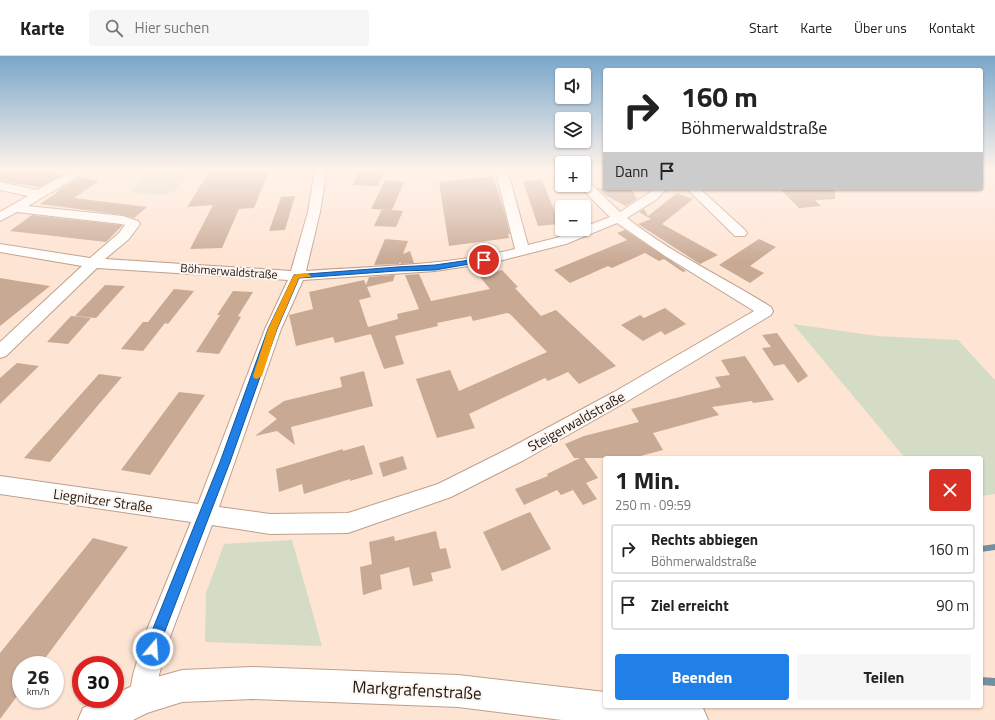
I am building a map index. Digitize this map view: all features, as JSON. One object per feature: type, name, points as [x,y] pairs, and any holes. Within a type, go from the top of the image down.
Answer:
[{"type":"street","points":[[0,217],[28,200]]},
{"type":"street","points":[[143,698],[146,674],[157,636],[206,515],[273,329],[297,276],[316,200]]},
{"type":"street","points":[[510,200],[522,251]]},
{"type":"street","points":[[598,200],[619,218]]},
{"type":"street","name":"Böhmerwaldstraße","points":[[0,248],[93,263],[297,276],[397,269],[435,268],[463,264],[561,241],[619,218],[647,200]]},
{"type":"street","points":[[705,200],[740,233]]},
{"type":"street","points":[[0,352],[93,263],[124,236],[133,224],[123,220],[14,208]]},
{"type":"street","name":"Steigerwaldstraße","points":[[206,515],[270,524],[348,523],[421,500],[444,491],[620,398],[765,310],[745,296],[657,246],[619,218]]},
{"type":"street","name":"Liegnitzer Straße","points":[[0,485],[206,515]]},
{"type":"street","name":"Markgrafenstraße","points":[[95,720],[143,698],[182,686],[259,684],[458,691],[686,719]]},
{"type":"green space","points":[[793,324],[877,336],[958,340],[995,380],[995,494],[983,496],[983,456],[903,456]]},
{"type":"green space","points":[[292,540],[322,646],[205,642],[206,593],[224,544]]},
{"type":"building","points":[[46,200],[90,200],[147,207],[134,218],[123,215],[40,204]]},
{"type":"building","points":[[191,200],[257,200],[254,208],[239,209],[222,248],[190,249],[213,205],[187,207]]},
{"type":"building","points":[[280,200],[294,200],[285,230],[269,231]]},
{"type":"building","points":[[375,200],[396,200],[392,210],[371,209]]},
{"type":"building","points":[[442,200],[501,200],[510,234],[508,234],[509,238],[449,246]]},
{"type":"building","points":[[529,200],[550,200],[555,213],[555,224],[538,226]]},
{"type":"building","points":[[615,200],[635,200],[626,206]]},
{"type":"building","points":[[668,200],[692,200],[662,224],[718,255],[700,264],[638,224],[651,219],[639,212],[644,209],[648,216]]},
{"type":"building","points":[[791,200],[815,200],[821,206],[799,208]]},
{"type":"building","points":[[382,209],[403,211],[396,227],[374,226]]},
{"type":"building","points":[[32,215],[122,226],[106,242],[10,231]]},
{"type":"building","points":[[625,230],[686,271],[683,272],[664,259],[659,261],[645,253],[612,268],[608,266],[570,283],[554,270],[627,240],[617,233]]},
{"type":"building","points":[[385,239],[408,241],[403,254],[410,251],[414,263],[401,264],[400,262],[399,264],[374,265]]},
{"type":"building","points":[[759,239],[776,247],[750,266],[764,273],[750,283],[719,265]]},
{"type":"building","points":[[502,270],[518,287],[515,288],[541,316],[556,310],[616,366],[579,384],[568,372],[548,381],[545,378],[469,414],[475,428],[437,438],[416,379],[450,370],[459,391],[547,352],[510,314],[507,313],[473,321],[471,316],[437,323],[438,326],[395,336],[404,364],[384,369],[371,334],[335,343],[333,337],[296,346],[289,315],[313,309],[309,292],[364,280],[366,285],[369,277],[395,275],[393,281],[367,287],[371,297],[359,300],[368,327],[398,319],[397,314],[419,309],[405,275],[419,274],[431,301],[490,289],[480,277]]},
{"type":"building","points":[[0,278],[18,281],[50,286],[0,326]]},
{"type":"building","points":[[105,285],[125,286],[96,318],[75,316]]},
{"type":"building","points":[[174,289],[194,291],[168,324],[165,323],[143,351],[121,349],[143,322],[148,322]]},
{"type":"building","points":[[233,291],[253,292],[238,316],[241,317],[219,354],[196,352],[220,315],[217,315]]},
{"type":"building","points":[[665,308],[686,324],[665,335],[661,331],[643,341],[621,325],[640,315],[644,318]]},
{"type":"building","points":[[71,316],[91,318],[68,344],[47,342]]},
{"type":"building","points":[[777,333],[808,376],[798,383],[784,364],[774,366],[762,348],[771,347],[762,335]]},
{"type":"building","points":[[745,356],[774,400],[753,403],[752,401],[712,407],[719,415],[653,433],[663,450],[640,456],[603,456],[603,458],[584,458],[598,478],[586,483],[597,499],[583,505],[573,490],[561,495],[557,490],[524,505],[515,489],[548,476],[547,474],[580,458],[574,458],[565,444],[584,436],[639,422],[631,409],[721,387],[715,377],[730,375],[721,360]]},
{"type":"building","points":[[17,363],[39,366],[0,404],[0,378]]},
{"type":"building","points":[[364,371],[373,406],[291,427],[295,445],[277,431],[255,436],[277,419],[268,412],[284,401],[342,387],[340,377]]},
{"type":"building","points":[[99,374],[122,377],[50,462],[24,458]]},
{"type":"building","points":[[179,392],[205,395],[150,475],[121,470]]},
{"type":"building","points":[[364,445],[373,474],[350,481],[350,479],[304,494],[302,484],[279,492],[276,469],[343,449],[343,451]]},
{"type":"building","points":[[403,456],[407,469],[383,477],[379,463]]},
{"type":"building","points":[[530,512],[551,549],[502,571],[483,532]]},
{"type":"building","points":[[436,531],[440,549],[446,548],[451,568],[431,573],[433,581],[413,586],[409,567],[380,575],[382,589],[363,595],[360,567],[372,564],[369,542],[394,536],[395,541]]},
{"type":"building","points":[[93,538],[128,547],[47,656],[12,656],[12,703],[0,719],[0,653]]},
{"type":"waterway","points":[[983,549],[995,547]]},
{"type":"waterway","points":[[983,681],[995,682]]},
{"type":"slow traffic","points":[[257,376],[273,329],[297,276],[307,276]]},
{"type":"route","points":[[153,649],[206,515],[273,329],[297,276],[397,269],[435,268],[484,260]]}]
